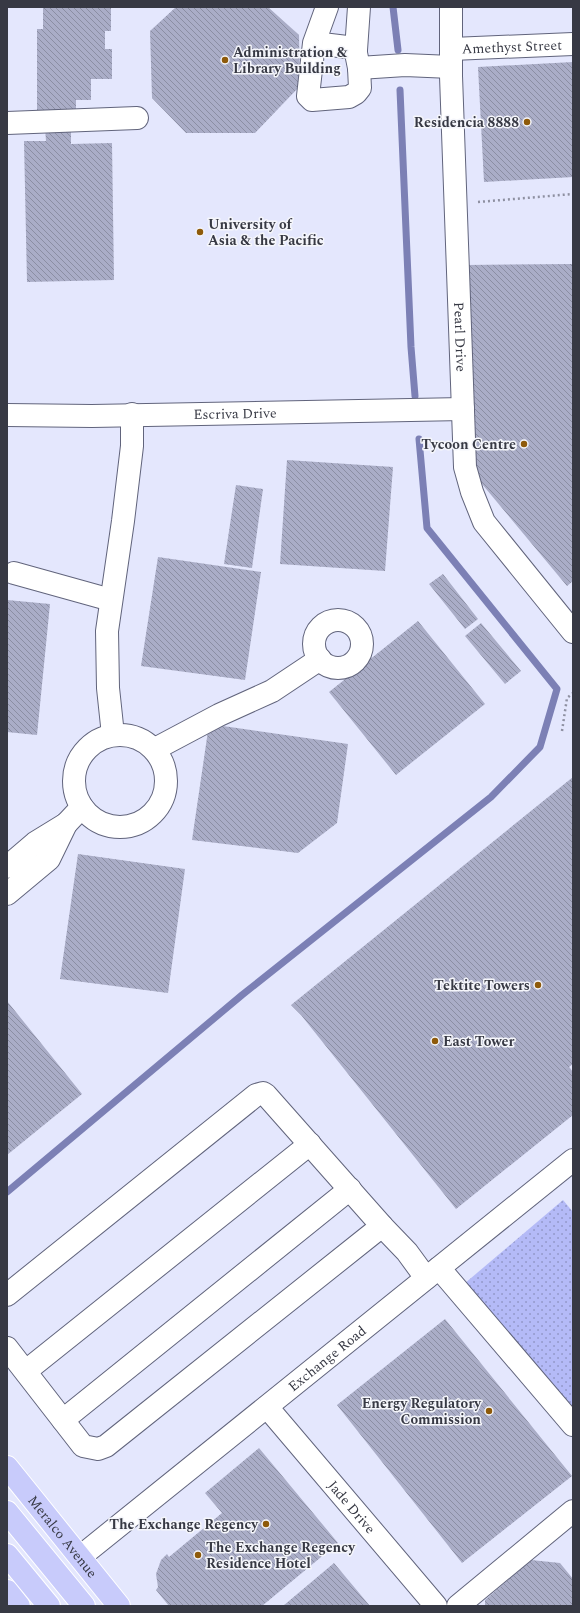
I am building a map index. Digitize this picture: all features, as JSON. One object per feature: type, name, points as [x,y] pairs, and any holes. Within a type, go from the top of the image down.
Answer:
[{"type":"main road","name":"Meralco Avenue","points":[[7,1467],[119,1606]]},
{"type":"main road","name":"Meralco Avenue","points":[[7,1512],[84,1606]]},
{"type":"main road","points":[[7,1555],[49,1606]]},
{"type":"main road","points":[[7,1591],[19,1606]]},
{"type":"street","points":[[327,7],[314,43],[308,96],[312,100],[349,97],[356,93],[360,88],[358,59],[359,7]]},
{"type":"street","name":"Pearl Drive","points":[[451,7],[465,467],[472,492],[484,522],[573,632]]},
{"type":"street","name":"Amethyst Street","points":[[314,43],[354,48],[358,59],[405,65],[573,44]]},
{"type":"street","points":[[7,123],[136,118]]},
{"type":"street","name":"Escriva Drive","points":[[7,415],[92,416],[132,414],[463,409]]},
{"type":"street","points":[[113,735],[108,688],[107,631],[124,521],[132,446],[132,414]]},
{"type":"street","points":[[14,573],[111,600]]},
{"type":"street","points":[[155,749],[220,715],[272,691],[320,659]]},
{"type":"street","points":[[113,735],[128,735],[143,740],[155,749],[163,762],[167,777],[165,792],[159,806],[149,818],[136,825],[120,827],[106,825],[92,818],[82,807],[75,793],[74,778],[78,763],[86,750],[98,740],[113,735]]},
{"type":"street","points":[[7,867],[35,843],[66,824],[82,807]]},
{"type":"street","points":[[7,894],[49,859],[66,824]]},
{"type":"street","points":[[7,1295],[256,1095],[263,1093],[382,1226],[407,1252],[432,1273],[573,1425]]},
{"type":"street","points":[[26,1371],[310,1144]]},
{"type":"street","name":"Exchange Road","points":[[80,1557],[573,1160]]},
{"type":"street","points":[[63,1420],[350,1189]]},
{"type":"street","points":[[7,1348],[83,1446],[98,1449],[106,1446],[382,1226]]},
{"type":"street","name":"Jade Drive","points":[[267,1406],[436,1606]]},
{"type":"street","points":[[458,1606],[573,1511]]},
{"type":"path","points":[[456,204],[573,194]]},
{"type":"path","points":[[562,731],[567,698],[573,693]]},
{"type":"shaded area","points":[[563,1200],[573,1212],[573,1413],[464,1284]]},
{"type":"building","points":[[43,7],[111,7],[111,31],[105,31],[105,49],[112,49],[112,79],[91,79],[91,100],[76,100],[76,114],[37,114],[37,29],[43,29]]},
{"type":"building","name":"Administration & Library Building","points":[[176,7],[268,7],[299,35],[300,86],[255,133],[186,133],[152,98],[150,31]]},
{"type":"building","name":"Residencia 8888","points":[[573,62],[573,177],[484,182],[478,67]]},
{"type":"building","points":[[45,127],[71,127],[71,144],[112,143],[114,280],[27,282],[24,141],[46,141]]},
{"type":"building","name":"Tycoon Centre","points":[[573,264],[573,581],[567,586],[477,478],[472,410],[466,265]]},
{"type":"building","points":[[287,460],[393,467],[385,571],[280,564]]},
{"type":"building","points":[[236,485],[263,489],[252,568],[224,564]]},
{"type":"building","points":[[158,557],[261,572],[245,680],[141,666]]},
{"type":"building","points":[[443,574],[478,619],[465,629],[429,584]]},
{"type":"building","points":[[7,600],[50,604],[37,735],[7,732]]},
{"type":"building","points":[[418,621],[485,704],[396,775],[329,692]]},
{"type":"building","points":[[481,623],[521,671],[505,684],[465,636]]},
{"type":"building","points":[[209,724],[348,744],[337,823],[298,853],[192,840]]},
{"type":"building","name":"East Tower","points":[[573,777],[573,1064],[569,1067],[573,1072],[573,1115],[456,1209],[301,1015],[291,1005]]},
{"type":"building","points":[[78,854],[185,869],[168,993],[60,979]]},
{"type":"building","points":[[7,1001],[82,1094],[7,1155]]},
{"type":"building","points":[[445,1319],[572,1476],[462,1563],[337,1405]]},
{"type":"building","name":"The Exchange Regency","points":[[259,1448],[338,1543],[262,1606],[169,1606],[156,1590],[158,1587],[156,1574],[161,1560],[167,1554],[169,1557],[222,1513],[205,1493]]},
{"type":"building","points":[[531,1560],[560,1563],[573,1579],[573,1606],[485,1606],[485,1600]]},
{"type":"building","points":[[334,1563],[370,1606],[283,1606]]},
{"type":"waterway","points":[[393,7],[398,50]]},
{"type":"waterway","points":[[400,90],[411,347],[415,396]]},
{"type":"waterway","points":[[7,1192],[242,995],[491,797],[540,747],[557,689],[427,528],[419,439]]},
{"type":"place","name":"Administration & Library Building","points":[[225,60]]},
{"type":"place","name":"Residencia 8888","points":[[527,122]]},
{"type":"place","name":"University of Asia & the Pacific","points":[[200,232]]},
{"type":"place","name":"Tycoon Centre","points":[[524,444]]},
{"type":"place","name":"Tektite Towers","points":[[538,985]]},
{"type":"place","name":"East Tower","points":[[435,1041]]},
{"type":"place","name":"Energy Regulatory Commission","points":[[489,1411]]},
{"type":"place","name":"The Exchange Regency","points":[[266,1524]]},
{"type":"place","name":"The Exchange Regency Residence Hotel","points":[[198,1555]]}]
